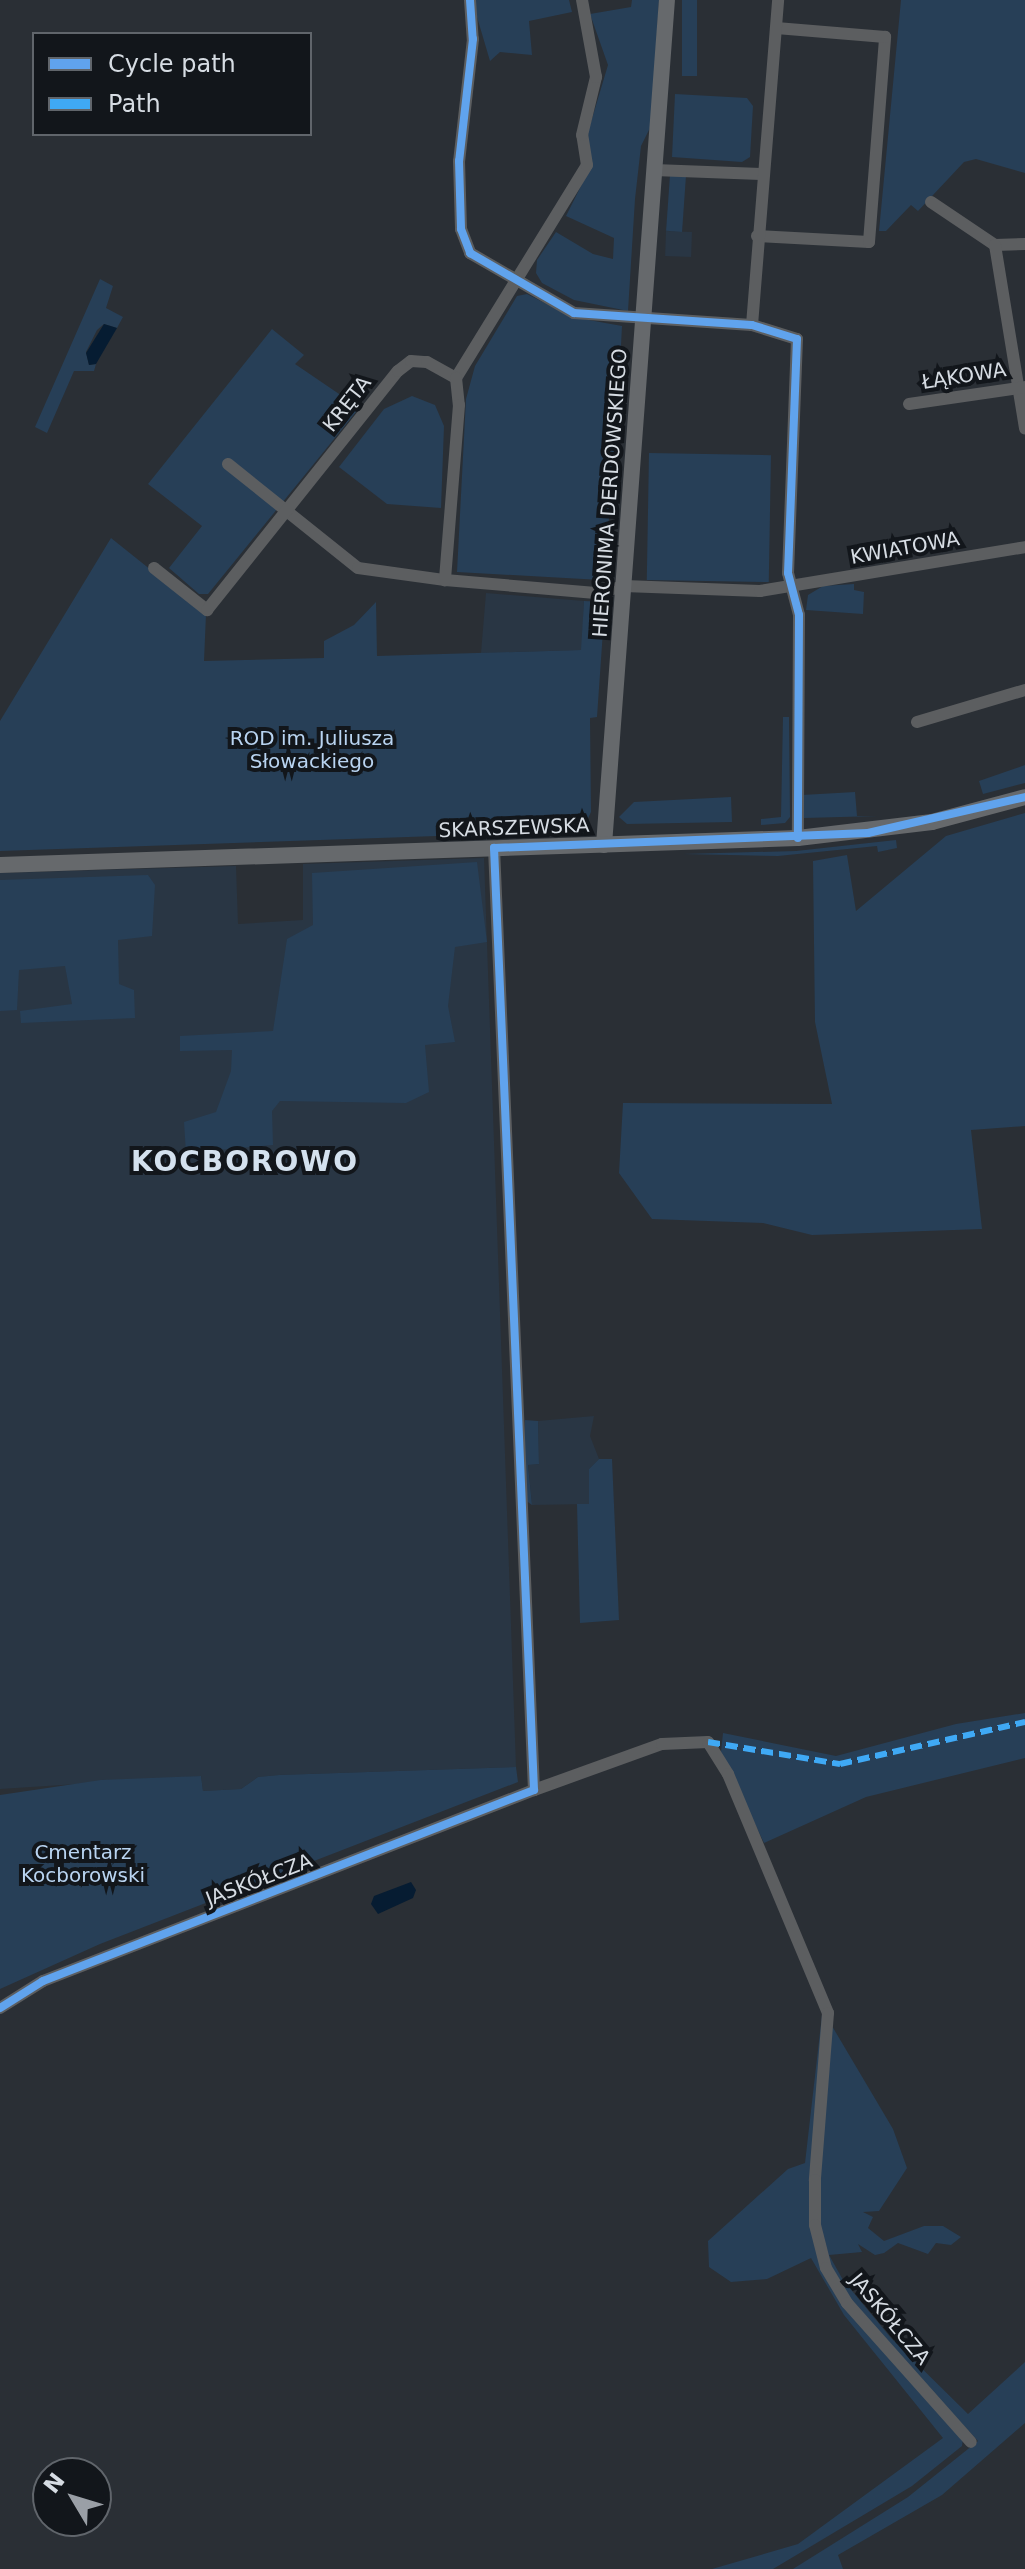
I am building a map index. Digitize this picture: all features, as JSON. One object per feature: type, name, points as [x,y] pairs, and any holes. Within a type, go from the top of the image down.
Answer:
[{"type":"main road","name":"HIERONIMA DERDOWSKIEGO","points":[[604,845],[667,0]]},
{"type":"main road","name":"SKARSZEWSKA","points":[[0,865],[798,838],[932,822],[1025,797]]},
{"type":"street","points":[[470,0],[473,39],[459,161],[464,244],[470,253],[574,313],[752,325],[797,339],[791,586],[799,615],[798,838]]},
{"type":"street","points":[[445,580],[456,469],[456,378],[587,165],[582,135],[596,77],[582,0]]},
{"type":"street","points":[[752,325],[761,174],[778,0]]},
{"type":"street","points":[[757,236],[869,242],[885,37],[776,28]]},
{"type":"street","points":[[654,170],[761,174]]},
{"type":"street","points":[[931,202],[995,245],[1025,244]]},
{"type":"street","points":[[995,245],[1022,388],[1025,429]]},
{"type":"street","name":"KRĘTA","points":[[154,568],[207,610],[398,371],[411,361],[427,362],[456,378]]},
{"type":"street","name":"ŁĄKOWA","points":[[909,404],[1022,388]]},
{"type":"street","points":[[228,464],[358,568],[445,580],[598,593],[624,586]]},
{"type":"street","name":"KWIATOWA","points":[[624,586],[760,591],[1025,547]]},
{"type":"street","points":[[917,722],[1025,690]]},
{"type":"street","points":[[494,848],[534,1790]]},
{"type":"street","name":"JASKÓŁCZA","points":[[0,2008],[43,1981],[534,1790],[662,1744],[697,1741],[713,1746],[828,2013],[815,2180],[815,2225],[826,2268],[867,2327],[971,2442]]},
{"type":"shaded area","points":[[666,231],[692,232],[691,257],[665,256]]},
{"type":"shaded area","points":[[104,324],[117,328],[96,364],[89,365],[86,353]]},
{"type":"shaded area","points":[[486,593],[584,601],[582,650],[481,653]]},
{"type":"shaded area","points":[[484,858],[516,1767],[279,1775],[258,1777],[241,1789],[203,1791],[201,1776],[0,1789],[0,873],[236,866],[238,924],[303,920],[303,864]]},
{"type":"shaded area","points":[[594,1416],[590,1436],[599,1459],[589,1469],[589,1504],[532,1505],[528,1465],[539,1464],[538,1421]]},
{"type":"shaded area","points":[[411,1882],[416,1890],[413,1898],[378,1914],[371,1904],[374,1896]]},
{"type":"green space","points":[[472,0],[569,0],[572,12],[529,21],[532,55],[500,52],[490,61]]},
{"type":"green space","points":[[632,0],[659,0],[651,126],[641,146],[628,311],[574,300],[542,283],[536,273],[537,260],[556,232],[593,254],[613,259],[614,238],[566,216],[589,170],[588,132],[608,65],[590,14],[631,7]]},
{"type":"green space","points":[[682,0],[697,0],[697,76],[682,76]]},
{"type":"green space","points":[[901,0],[1025,0],[1025,173],[976,159],[964,162],[918,211],[911,205],[886,231],[879,231]]},
{"type":"green space","points":[[675,94],[747,98],[753,106],[750,157],[742,162],[672,157]]},
{"type":"green space","points":[[670,175],[686,176],[682,232],[666,231]]},
{"type":"green space","points":[[100,279],[113,286],[106,308],[123,317],[117,328],[104,324],[97,330],[86,352],[89,365],[96,364],[94,371],[74,371],[47,433],[35,427]]},
{"type":"green space","points":[[527,294],[572,317],[622,326],[614,480],[601,580],[457,572],[466,399],[475,366],[517,296]]},
{"type":"green space","points":[[272,329],[304,355],[295,364],[345,398],[356,412],[208,594],[199,594],[169,568],[202,526],[148,484]]},
{"type":"green space","points":[[412,396],[435,405],[444,426],[441,508],[387,504],[339,467],[384,409]]},
{"type":"green space","points":[[649,453],[771,455],[769,582],[647,580]]},
{"type":"green space","name":"ROD im. Juliusza Słowackiego","points":[[111,538],[206,614],[204,661],[324,658],[324,641],[354,625],[376,602],[377,656],[581,650],[584,601],[605,602],[597,717],[590,718],[591,812],[582,831],[0,851],[0,721]]},
{"type":"green space","points":[[854,584],[854,590],[864,592],[863,614],[806,610],[808,595],[823,586]]},
{"type":"green space","points":[[783,717],[789,717],[790,817],[785,823],[761,825],[761,819],[781,817]]},
{"type":"green space","points":[[1025,765],[1025,783],[983,794],[979,781]]},
{"type":"green space","points":[[855,792],[857,816],[878,816],[804,818],[802,795]]},
{"type":"green space","points":[[731,797],[732,822],[627,824],[619,817],[634,802]]},
{"type":"green space","points":[[1025,813],[1025,1126],[971,1130],[982,1229],[812,1235],[763,1223],[652,1219],[619,1173],[623,1103],[832,1104],[815,1022],[813,861],[847,855],[856,911],[946,836]]},
{"type":"green space","points":[[896,840],[897,848],[878,852],[877,846],[778,856],[683,854],[796,851]]},
{"type":"green space","points":[[477,862],[487,942],[455,947],[448,1006],[455,1042],[425,1045],[429,1092],[406,1103],[280,1101],[272,1111],[273,1145],[186,1153],[184,1122],[216,1112],[231,1071],[232,1050],[180,1051],[180,1036],[273,1031],[287,939],[313,925],[312,873]]},
{"type":"green space","points":[[148,875],[155,885],[152,936],[118,940],[119,984],[134,990],[135,1018],[21,1023],[20,1011],[72,1004],[65,966],[19,970],[17,1010],[0,1011],[0,880]]},
{"type":"green space","points":[[525,1420],[538,1421],[539,1464],[528,1465],[532,1505],[525,1500]]},
{"type":"green space","points":[[599,1459],[612,1459],[619,1620],[580,1623],[577,1504],[589,1504],[589,1469]]},
{"type":"green space","points":[[1025,1713],[1025,1758],[866,1797],[764,1843],[721,1752],[723,1733],[836,1756],[956,1724]]},
{"type":"green space","name":"Cmentarz Kocborowski","points":[[516,1767],[518,1782],[100,1944],[0,1989],[0,1795],[101,1780],[201,1776],[203,1791],[241,1789],[258,1777],[279,1775]]},
{"type":"green space","points":[[822,2015],[825,2038],[812,2162],[827,2277],[963,2438],[962,2446],[912,2486],[773,2569],[712,2569],[798,2544],[943,2438],[844,2315],[811,2258],[767,2279],[731,2282],[709,2267],[708,2241],[788,2169],[805,2163]]},
{"type":"green space","points":[[832,2026],[893,2129],[907,2168],[879,2211],[863,2212],[873,2217],[868,2228],[884,2241],[924,2226],[943,2226],[961,2237],[951,2245],[936,2243],[928,2254],[898,2243],[875,2255],[858,2244],[862,2252],[829,2255],[843,2280],[891,2338],[968,2414],[1025,2362],[1025,2423],[942,2495],[838,2555],[843,2569],[793,2569],[908,2497],[978,2441],[844,2296],[826,2261],[819,2226],[819,2160]]},
{"type":"marked path","points":[[708,1742],[840,1764],[1025,1722]]},
{"type":"cycle path","points":[[470,0],[473,39],[459,161],[461,229],[470,253],[574,313],[752,325],[797,339],[788,573],[799,615],[798,838]]},
{"type":"cycle path","points":[[0,2008],[43,1981],[534,1790],[494,848],[868,833],[1025,797]]},
{"type":"district","name":"KOCBOROWO","points":[[245,1162]]}]
